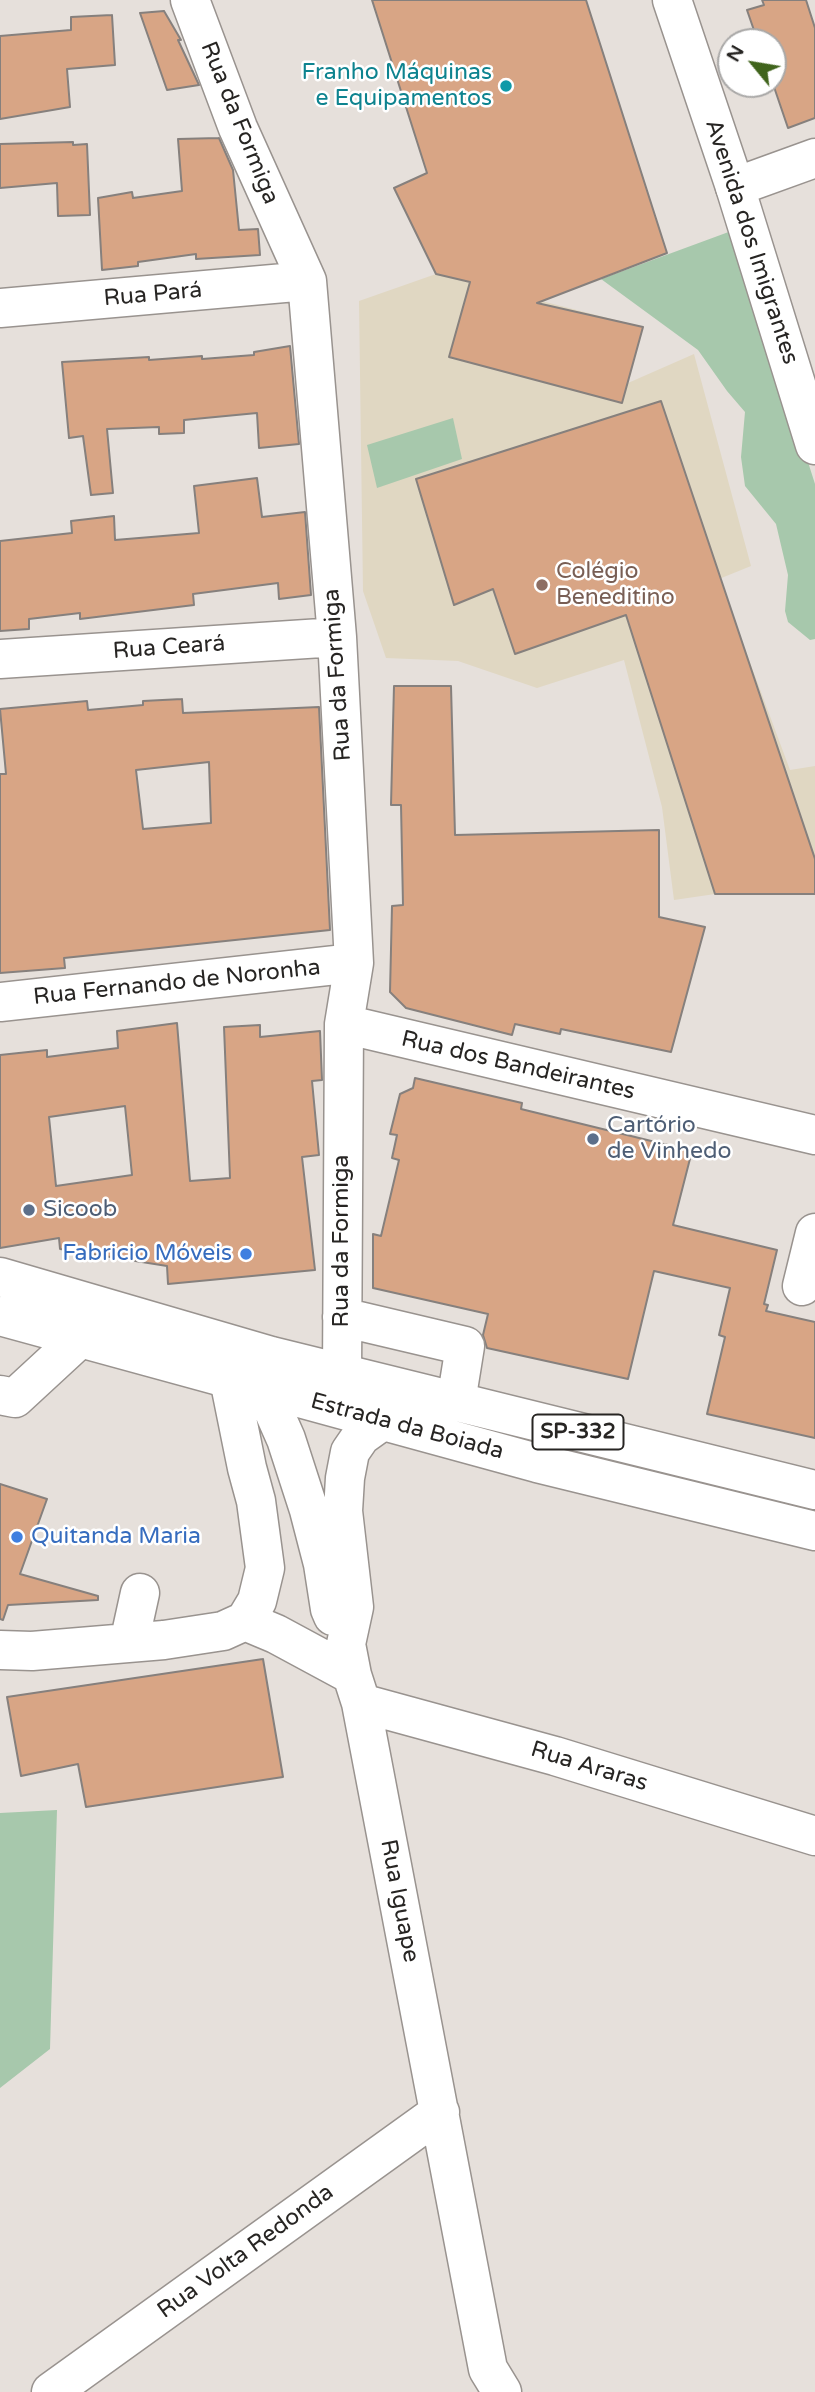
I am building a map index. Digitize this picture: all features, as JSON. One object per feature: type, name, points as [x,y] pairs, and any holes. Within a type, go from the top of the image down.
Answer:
[{"type":"street","name":"Rua da Formiga","points":[[190,0],[238,128],[307,281],[337,637],[354,963],[344,1024],[342,1374]]},
{"type":"street","name":"Avenida dos Imigrantes","points":[[672,0],[735,187],[815,445]]},
{"type":"street","points":[[735,187],[815,159]]},
{"type":"street","name":"Rua Pará","points":[[0,308],[307,281]]},
{"type":"street","name":"Rua Ceará","points":[[0,659],[337,637]]},
{"type":"street","name":"Rua Fernando de Noronha","points":[[0,1002],[354,963]]},
{"type":"street","name":"Rua dos Bandeirantes","points":[[344,1024],[815,1135]]},
{"type":"street","points":[[802,1286],[815,1233]]},
{"type":"street","name":"Estrada da Boiada","points":[[0,1277],[271,1356],[815,1490]]},
{"type":"street","name":"Estrada da Boiada","points":[[0,1316],[537,1463],[815,1531]]},
{"type":"street","points":[[342,1317],[465,1346],[456,1402]]},
{"type":"street","points":[[7,1396],[80,1338]]},
{"type":"street","points":[[0,1650],[32,1651],[129,1643],[223,1631],[244,1621],[257,1601],[265,1568],[256,1501],[240,1431],[246,1383]]},
{"type":"street","points":[[246,1383],[286,1439],[323,1564],[330,1609],[353,1674]]},
{"type":"street","points":[[240,1431],[350,1452],[361,1436],[382,1421]]},
{"type":"street","name":"Rua Iguape","points":[[350,1452],[343,1511],[354,1607],[353,1674],[488,2370],[502,2392]]},
{"type":"street","points":[[129,1643],[140,1593]]},
{"type":"street","name":"Rua Araras","points":[[244,1621],[276,1634],[353,1674],[555,1756],[815,1836]]},
{"type":"street","name":"Rua Volta Redonda","points":[[51,2392],[440,2112]]},
{"type":"shaded area","name":"Colégio Beneditino","points":[[436,274],[643,327],[628,383],[694,354],[751,566],[719,579],[790,770],[815,766],[815,894],[715,894],[674,900],[662,807],[624,660],[537,688],[458,661],[386,658],[363,591],[359,301]]},
{"type":"green space","points":[[734,230],[815,484],[815,639],[810,640],[788,622],[785,611],[788,575],[776,524],[745,486],[741,457],[745,412],[698,350],[601,279]]},
{"type":"green space","points":[[453,418],[462,459],[377,488],[367,445]]},
{"type":"green space","points":[[57,1810],[50,2049],[0,2088],[0,1813]]},
{"type":"building","name":"Franho Máquinas e Equipamentos","points":[[372,0],[586,0],[667,253],[537,303],[643,327],[622,403],[449,357],[470,282],[436,274],[394,188],[427,173]]},
{"type":"building","points":[[762,0],[806,0],[815,28],[815,118],[788,128],[778,98],[787,98],[787,28],[753,28],[747,10],[764,5]]},
{"type":"building","points":[[164,11],[181,40],[178,40],[199,85],[167,90],[140,13]]},
{"type":"building","points":[[112,15],[115,65],[67,69],[70,107],[0,119],[0,36],[71,30],[71,17]]},
{"type":"building","points":[[219,138],[233,170],[239,230],[258,229],[260,255],[196,259],[196,254],[102,270],[98,198],[132,192],[133,198],[182,191],[178,139]]},
{"type":"building","points":[[73,142],[73,145],[87,144],[90,215],[58,216],[57,183],[0,188],[0,144]]},
{"type":"building","points":[[290,346],[299,444],[259,448],[257,413],[184,420],[184,433],[159,434],[159,427],[107,429],[113,493],[91,495],[83,436],[69,438],[62,362],[149,357],[149,360],[202,356],[202,359],[254,355],[254,352]]},
{"type":"building","points":[[661,401],[815,859],[815,894],[715,894],[626,615],[515,654],[493,589],[454,605],[416,479]]},
{"type":"building","points":[[257,478],[262,517],[305,512],[311,595],[279,599],[278,583],[193,594],[194,605],[80,619],[80,613],[29,619],[29,629],[0,631],[0,541],[72,533],[71,521],[114,516],[115,540],[199,533],[194,486]]},
{"type":"building","points":[[394,686],[451,686],[455,835],[659,830],[659,917],[705,927],[671,1052],[561,1029],[560,1034],[515,1024],[512,1035],[406,1008],[390,992],[392,906],[403,905],[401,805],[391,805]]},
{"type":"building","points":[[182,699],[183,713],[319,707],[330,930],[64,958],[65,968],[0,973],[0,774],[6,774],[0,709],[87,701],[88,710],[143,705],[143,701]],"holes":[[[209,762],[211,823],[143,829],[136,770]]]},
{"type":"building","points":[[177,1023],[190,1181],[230,1178],[224,1027],[260,1025],[260,1037],[320,1031],[322,1080],[312,1081],[319,1155],[302,1157],[315,1270],[168,1284],[167,1266],[60,1249],[59,1238],[0,1248],[0,1055],[47,1050],[47,1057],[118,1048],[117,1031]],"holes":[[[125,1106],[132,1175],[56,1186],[49,1117]]]},
{"type":"building","points":[[415,1078],[522,1103],[521,1109],[692,1151],[673,1225],[777,1250],[764,1304],[768,1305],[766,1311],[815,1322],[815,1438],[707,1414],[725,1337],[719,1335],[730,1288],[654,1271],[628,1379],[487,1348],[483,1335],[488,1314],[373,1288],[373,1234],[381,1236],[399,1160],[392,1158],[397,1135],[390,1134],[400,1094],[413,1088]]},
{"type":"building","name":"Quitanda Maria","points":[[0,1484],[47,1499],[20,1574],[98,1596],[98,1600],[8,1605],[3,1620],[0,1619]]},
{"type":"building","points":[[263,1659],[283,1777],[86,1807],[78,1764],[21,1776],[7,1697]]},
{"type":"place","name":"Franho Máquinas e Equipamentos","points":[[506,86]]},
{"type":"place","name":"Colégio Beneditino","points":[[542,585]]},
{"type":"place","name":"Cartório de Vinhedo","points":[[593,1139]]},
{"type":"place","name":"Sicoob","points":[[29,1210]]},
{"type":"place","name":"Fabricio Móveis","points":[[246,1254]]},
{"type":"place","name":"Quitanda Maria","points":[[17,1537]]}]
